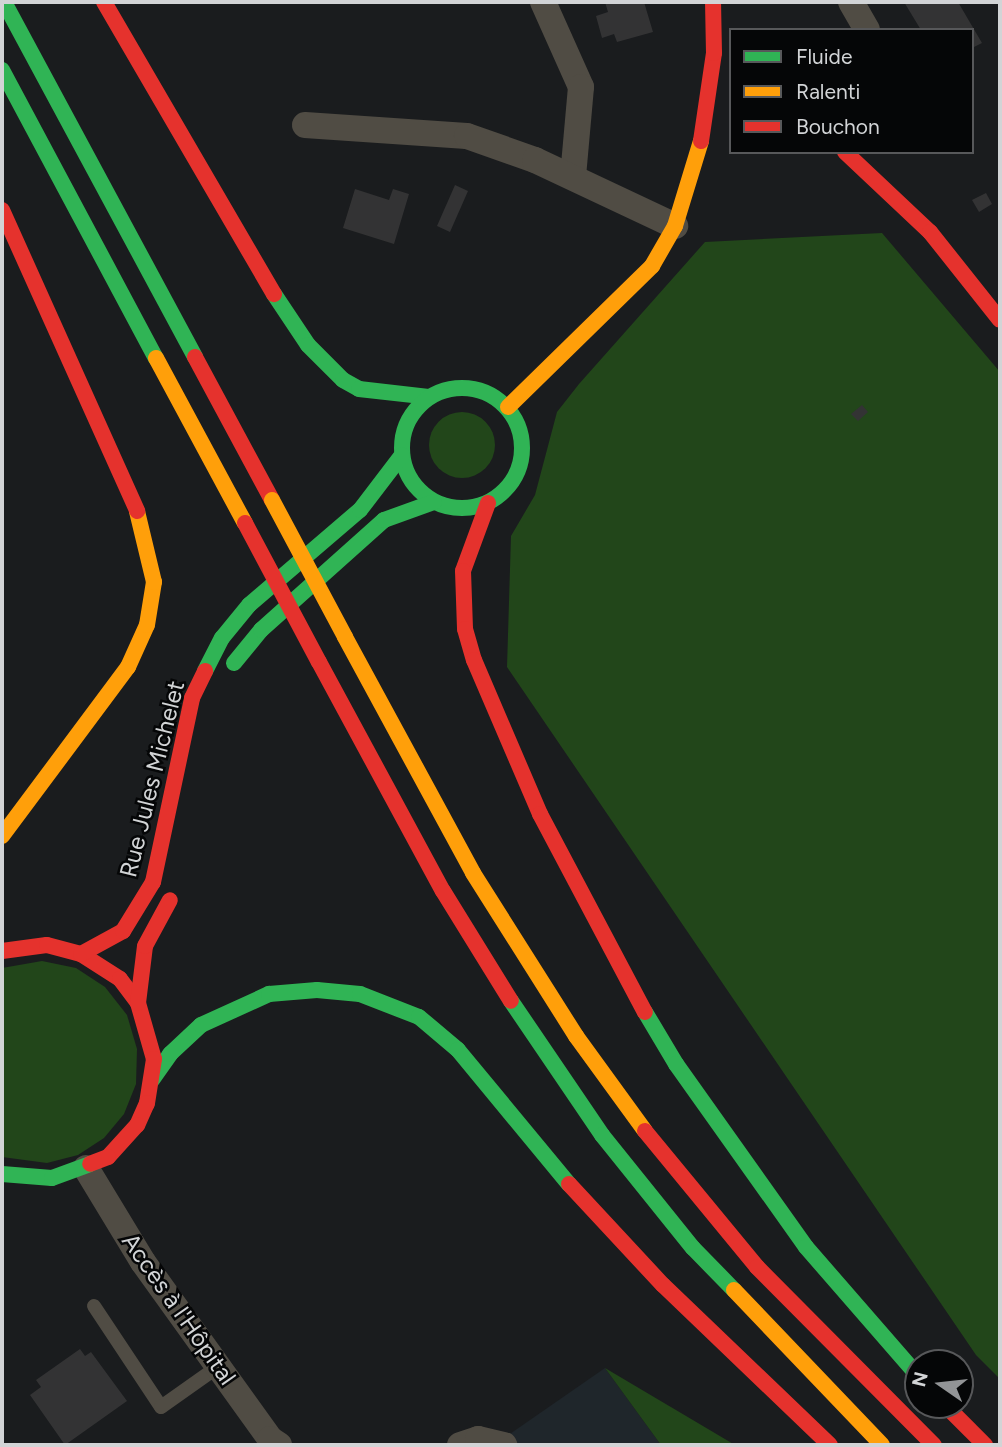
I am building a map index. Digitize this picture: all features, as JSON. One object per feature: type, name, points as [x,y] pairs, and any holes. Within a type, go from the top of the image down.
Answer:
[{"type":"main road","points":[[4,2],[473,873],[538,979],[633,1116],[757,1268],[934,1445]]},
{"type":"main road","points":[[104,2],[264,279],[308,345],[359,389],[429,397],[461,387],[479,389],[508,407],[518,423],[522,460],[504,492],[488,503],[461,509],[434,502],[413,482],[402,455],[408,422],[429,397]]},
{"type":"main road","points":[[508,407],[652,266],[675,226],[713,120],[713,2]]},
{"type":"main road","points":[[714,53],[729,54]]},
{"type":"main road","points":[[2,70],[443,891],[566,1084],[693,1248],[881,1445]]},
{"type":"main road","points":[[847,154],[930,232],[1000,320]]},
{"type":"main road","points":[[2,210],[112,448],[152,564],[152,607],[141,643],[57,764],[2,836]]},
{"type":"main road","name":"Rue Jules Michelet","points":[[81,954],[123,932],[153,882],[192,698],[222,638],[249,605],[360,510],[402,455]]},
{"type":"main road","name":"Rue Jules Michelet","points":[[224,682],[261,630],[384,520],[434,502]]},
{"type":"main road","points":[[488,503],[463,571],[465,629],[474,660],[540,814],[611,955],[676,1064],[806,1247],[904,1360]]},
{"type":"main road","points":[[2,818],[57,764]]},
{"type":"main road","name":"Rue Jules Michelet","points":[[138,1003],[145,946],[176,884]]},
{"type":"main road","points":[[2,951],[47,945],[81,954],[120,979],[138,1003],[151,1040],[152,1080]]},
{"type":"main road","points":[[2,1174],[52,1178],[86,1168],[108,1157],[137,1125],[152,1080],[170,1054],[201,1025],[269,994],[360,994],[419,1017],[458,1050],[544,1156],[663,1285],[830,1445]]},
{"type":"main road","points":[[959,1419],[985,1445]]},
{"type":"street","points":[[543,2],[581,87],[573,176]]},
{"type":"street","points":[[850,2],[866,28]]},
{"type":"street","points":[[305,125],[467,136],[573,176],[675,226]]},
{"type":"street","name":"Accès à l'Hôpital","points":[[86,1168],[143,1262],[270,1439],[279,1445]]},
{"type":"street","points":[[460,1445],[478,1439],[504,1445]]},
{"type":"lane","points":[[94,1306],[161,1407],[219,1366]]},
{"type":"shaded area","points":[[605,1368],[661,1445],[494,1445]]},
{"type":"green space","points":[[882,233],[1000,372],[1000,1379],[976,1355],[507,667],[511,536],[535,495],[557,412],[705,242]]},
{"type":"green space","points":[[468,412],[486,421],[493,432],[493,458],[486,469],[475,476],[456,478],[438,469],[431,458],[429,439],[438,421],[449,414]]},
{"type":"green space","points":[[42,961],[76,968],[105,987],[127,1015],[137,1049],[136,1084],[124,1114],[104,1138],[78,1155],[47,1163],[2,1157],[2,968]]},
{"type":"green space","points":[[605,1368],[735,1445],[661,1445]]},
{"type":"building","points":[[605,2],[644,2],[653,32],[617,42],[614,34],[602,38],[596,16],[608,12]]},
{"type":"building","points":[[904,2],[958,2],[973,28],[920,28]]},
{"type":"building","points":[[974,29],[982,43],[974,47]]},
{"type":"building","points":[[455,185],[468,191],[450,232],[437,226]]},
{"type":"building","points":[[355,189],[389,200],[393,189],[409,194],[394,244],[343,228]]},
{"type":"building","points":[[986,193],[992,204],[979,212],[972,200]]},
{"type":"building","points":[[862,405],[868,412],[858,421],[851,414]]},
{"type":"building","points":[[80,1349],[85,1356],[91,1352],[127,1401],[65,1445],[30,1395],[41,1387],[36,1380]]},
{"type":"traffic: fast","points":[[4,2],[195,357]]},
{"type":"traffic: fast","points":[[2,70],[156,358]]},
{"type":"traffic: fast","points":[[274,294],[308,345],[343,380],[359,389],[429,397]]},
{"type":"traffic: fast","points":[[462,388],[485,392],[505,405],[518,425],[522,448],[518,471],[505,491],[485,504],[462,508],[439,504],[419,491],[406,471],[402,448],[406,425],[419,405],[439,392],[462,388]]},
{"type":"traffic: fast","points":[[205,671],[222,638],[249,605],[360,510],[402,455]]},
{"type":"traffic: fast","points":[[234,663],[261,630],[384,520],[434,502]]},
{"type":"traffic: fast","points":[[152,1080],[170,1054],[201,1025],[269,994],[317,990],[360,994],[419,1017],[458,1050],[569,1184]]},
{"type":"traffic: fast","points":[[511,1001],[602,1135],[693,1248],[734,1290]]},
{"type":"traffic: fast","points":[[645,1012],[676,1064],[806,1247],[904,1360]]},
{"type":"traffic: fast","points":[[2,1174],[52,1178],[90,1164]]},
{"type":"traffic: slow","points":[[508,407],[652,266],[675,226],[701,141]]},
{"type":"traffic: slow","points":[[156,358],[245,523]]},
{"type":"traffic: slow","points":[[272,500],[345,637]]},
{"type":"traffic: slow","points":[[2,836],[128,667],[147,625],[154,582],[137,511]]},
{"type":"traffic: slow","points":[[345,637],[473,873],[576,1036],[645,1131]]},
{"type":"traffic: slow","points":[[734,1290],[882,1445]]},
{"type":"traffic: jam","points":[[104,2],[274,294]]},
{"type":"traffic: jam","points":[[701,141],[714,53],[713,2]]},
{"type":"traffic: jam","points":[[847,154],[930,232],[1000,320]]},
{"type":"traffic: jam","points":[[2,210],[137,511]]},
{"type":"traffic: jam","points":[[195,357],[272,500]]},
{"type":"traffic: jam","points":[[488,503],[463,571],[465,629],[474,660],[540,814],[645,1012]]},
{"type":"traffic: jam","points":[[245,523],[319,662]]},
{"type":"traffic: jam","points":[[319,662],[443,891],[511,1001]]},
{"type":"traffic: jam","points":[[81,954],[123,931],[153,882],[192,698],[205,671]]},
{"type":"traffic: jam","points":[[138,1003],[145,946],[170,900]]},
{"type":"traffic: jam","points":[[2,951],[47,945],[81,954],[120,979],[138,1003],[154,1059],[147,1103],[137,1125],[108,1157],[90,1164]]},
{"type":"traffic: jam","points":[[645,1131],[757,1267],[934,1445]]},
{"type":"traffic: jam","points":[[569,1184],[663,1285],[830,1445]]},
{"type":"traffic: jam","points":[[959,1419],[985,1445]]}]
